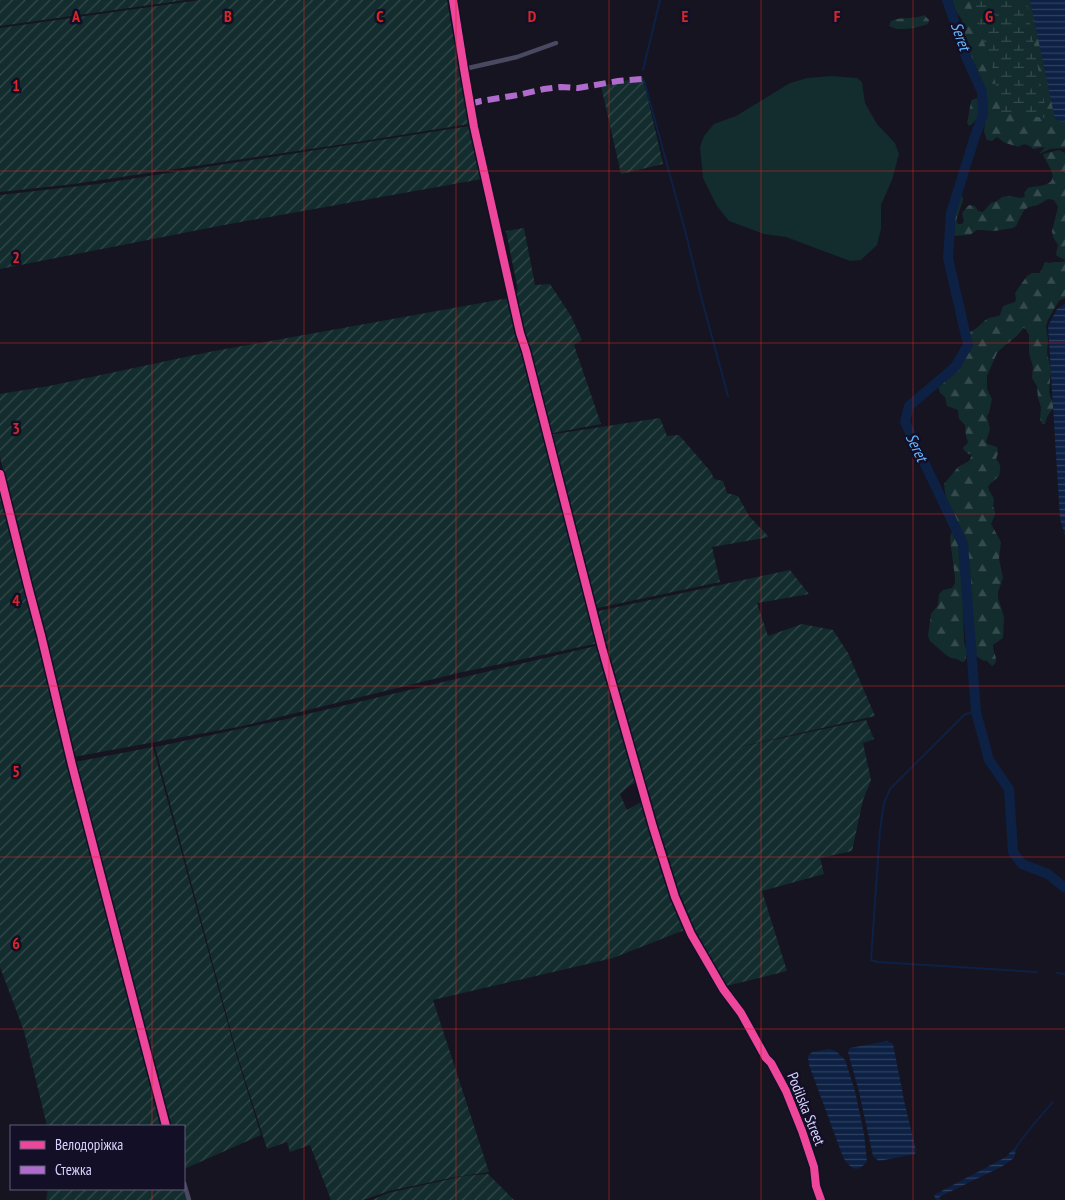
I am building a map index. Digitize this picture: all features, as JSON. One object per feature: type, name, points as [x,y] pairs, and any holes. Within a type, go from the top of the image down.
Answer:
[{"type":"street","name":"Podilska Street","points":[[453,0],[477,141],[520,333],[589,600],[653,828],[675,897],[689,930],[723,989],[741,1013],[786,1091],[814,1167],[816,1186],[821,1200]]},
{"type":"street","points":[[464,69],[517,57],[556,43]]},
{"type":"street","points":[[0,474],[72,765],[140,1030],[150,1058],[166,1125]]},
{"type":"street","points":[[185,1186],[190,1200]]},
{"type":"green space","points":[[0,0],[186,0],[0,26]]},
{"type":"green space","points":[[200,0],[447,0],[469,124],[74,184],[0,192],[0,28]]},
{"type":"green space","points":[[952,0],[1036,0],[1065,120],[1065,148],[1050,149],[1039,154],[1045,147],[1033,149],[1028,145],[1024,145],[1018,147],[1005,143],[997,137],[992,141],[987,140],[984,132],[984,115],[988,105],[987,101],[976,69],[970,63],[967,55],[962,33],[962,20],[953,7]]},
{"type":"green space","points":[[969,0],[1026,0],[1047,118],[1001,113],[992,65]]},
{"type":"green space","points":[[924,15],[929,20],[928,24],[907,29],[889,26],[891,21]]},
{"type":"green space","points":[[831,76],[857,78],[862,82],[865,103],[877,124],[895,143],[899,154],[892,180],[881,205],[881,229],[877,245],[861,260],[850,261],[786,237],[764,234],[729,221],[717,206],[703,178],[700,147],[704,136],[714,124],[736,116],[790,83],[807,78]]},
{"type":"green space","points":[[643,77],[663,164],[621,174],[601,86]]},
{"type":"green space","points":[[977,98],[980,100],[981,113],[969,126],[967,123],[971,102]]},
{"type":"green space","points":[[470,126],[482,179],[224,225],[0,269],[0,195],[98,184]]},
{"type":"green space","points":[[1059,150],[1065,153],[1065,260],[1056,254],[1058,245],[1052,231],[1058,207],[1054,200],[1048,199],[1024,210],[1016,226],[1013,228],[994,231],[977,230],[970,235],[951,236],[949,234],[948,211],[954,193],[963,197],[956,221],[958,224],[962,224],[964,221],[962,213],[969,205],[975,206],[978,211],[983,212],[991,203],[1002,197],[1022,198],[1025,196],[1024,193],[1028,188],[1049,183],[1053,175],[1043,154]]},
{"type":"green space","points":[[524,228],[535,285],[550,284],[571,316],[582,340],[574,345],[601,424],[548,434],[513,292],[518,290],[506,231]]},
{"type":"green space","points":[[1065,261],[1065,298],[1059,301],[1046,326],[1047,353],[1051,369],[1049,392],[1051,399],[1054,401],[1054,407],[1047,417],[1045,424],[1042,424],[1040,419],[1041,407],[1037,386],[1032,378],[1033,367],[1029,353],[1029,335],[1026,329],[1023,328],[1017,336],[997,353],[987,376],[987,389],[992,399],[987,416],[990,429],[986,442],[997,447],[996,459],[1000,466],[999,476],[988,487],[994,499],[995,515],[991,524],[1001,542],[999,559],[1003,578],[998,598],[1004,617],[1003,638],[993,645],[996,661],[992,666],[986,660],[984,661],[976,656],[969,602],[964,595],[964,642],[967,652],[965,661],[962,662],[946,655],[930,641],[928,636],[931,614],[938,605],[939,594],[943,590],[952,588],[955,583],[950,540],[953,531],[956,532],[963,560],[966,561],[965,544],[956,523],[949,514],[944,484],[958,467],[969,461],[972,455],[963,449],[968,442],[965,425],[959,419],[958,410],[947,406],[945,397],[940,393],[937,381],[961,355],[970,332],[987,319],[1000,315],[1003,306],[1015,302],[1015,293],[1027,276],[1032,273],[1039,273],[1045,262]]},
{"type":"green space","points":[[509,298],[599,643],[458,673],[243,726],[73,757],[0,457],[0,394],[49,386],[209,352]]},
{"type":"green space","points":[[660,418],[667,436],[679,435],[711,472],[714,479],[723,481],[727,493],[738,496],[749,516],[769,537],[712,547],[720,582],[593,609],[548,435]]},
{"type":"green space","points":[[0,479],[98,875],[166,1125],[47,1125],[24,1031],[0,967]]},
{"type":"green space","points":[[790,570],[809,594],[757,603],[768,636],[802,624],[833,630],[848,653],[875,716],[726,750],[866,720],[874,739],[863,743],[871,780],[863,800],[852,851],[820,858],[824,874],[762,891],[787,971],[726,986],[695,939],[680,904],[638,770],[594,612]]},
{"type":"green space","points":[[600,645],[638,781],[620,794],[627,810],[643,801],[687,929],[613,958],[433,1000],[489,1172],[389,1191],[363,1200],[331,1200],[310,1145],[290,1152],[287,1142],[267,1149],[237,1054],[155,747],[282,720]]},
{"type":"green space","points":[[153,747],[236,1054],[261,1135],[185,1169],[185,1125],[171,1125],[111,907],[75,762]]},
{"type":"green space","points":[[488,1174],[514,1200],[372,1200],[388,1193],[464,1176]]},
{"type":"green space","points":[[48,1190],[183,1190],[187,1200],[46,1200]]},
{"type":"water","points":[[1030,0],[1065,0],[1065,122],[1055,119]]},
{"type":"water","points":[[1065,304],[1065,535],[1060,519],[1048,326],[1057,309]]},
{"type":"water","points":[[887,1041],[893,1044],[916,1150],[915,1154],[879,1161],[873,1156],[848,1052],[850,1048]]},
{"type":"water","points":[[830,1049],[837,1052],[845,1060],[855,1091],[864,1134],[867,1161],[857,1169],[851,1167],[843,1157],[809,1065],[808,1056],[812,1052]]},
{"type":"water","points":[[1013,1149],[1016,1150],[1014,1158],[1001,1167],[939,1197],[941,1200],[936,1200],[934,1195],[1006,1157]]},
{"type":"waterway","points":[[643,70],[660,0]]},
{"type":"waterway","name":"Seret","points":[[947,0],[967,59],[982,92],[983,115],[951,213],[948,258],[968,345],[955,367],[909,406],[905,422],[963,544],[976,712],[989,760],[1009,789],[1013,852],[1022,864],[1048,874],[1065,888]]},
{"type":"waterway","points":[[644,80],[728,396]]},
{"type":"waterway","points":[[976,712],[965,714],[890,789],[884,803],[880,830],[871,960],[1037,972]]},
{"type":"waterway","points":[[1057,973],[1065,974]]},
{"type":"waterway","points":[[1014,1151],[1027,1132],[1053,1102]]},
{"type":"marked path","points":[[470,104],[544,89],[578,88],[642,79]]},
{"type":"cycle path","points":[[453,0],[474,127],[520,333],[602,648],[653,827],[675,897],[691,934],[723,989],[741,1013],[786,1091],[814,1167],[816,1186],[821,1200]]},
{"type":"cycle path","points":[[0,474],[72,765],[166,1125]]}]
